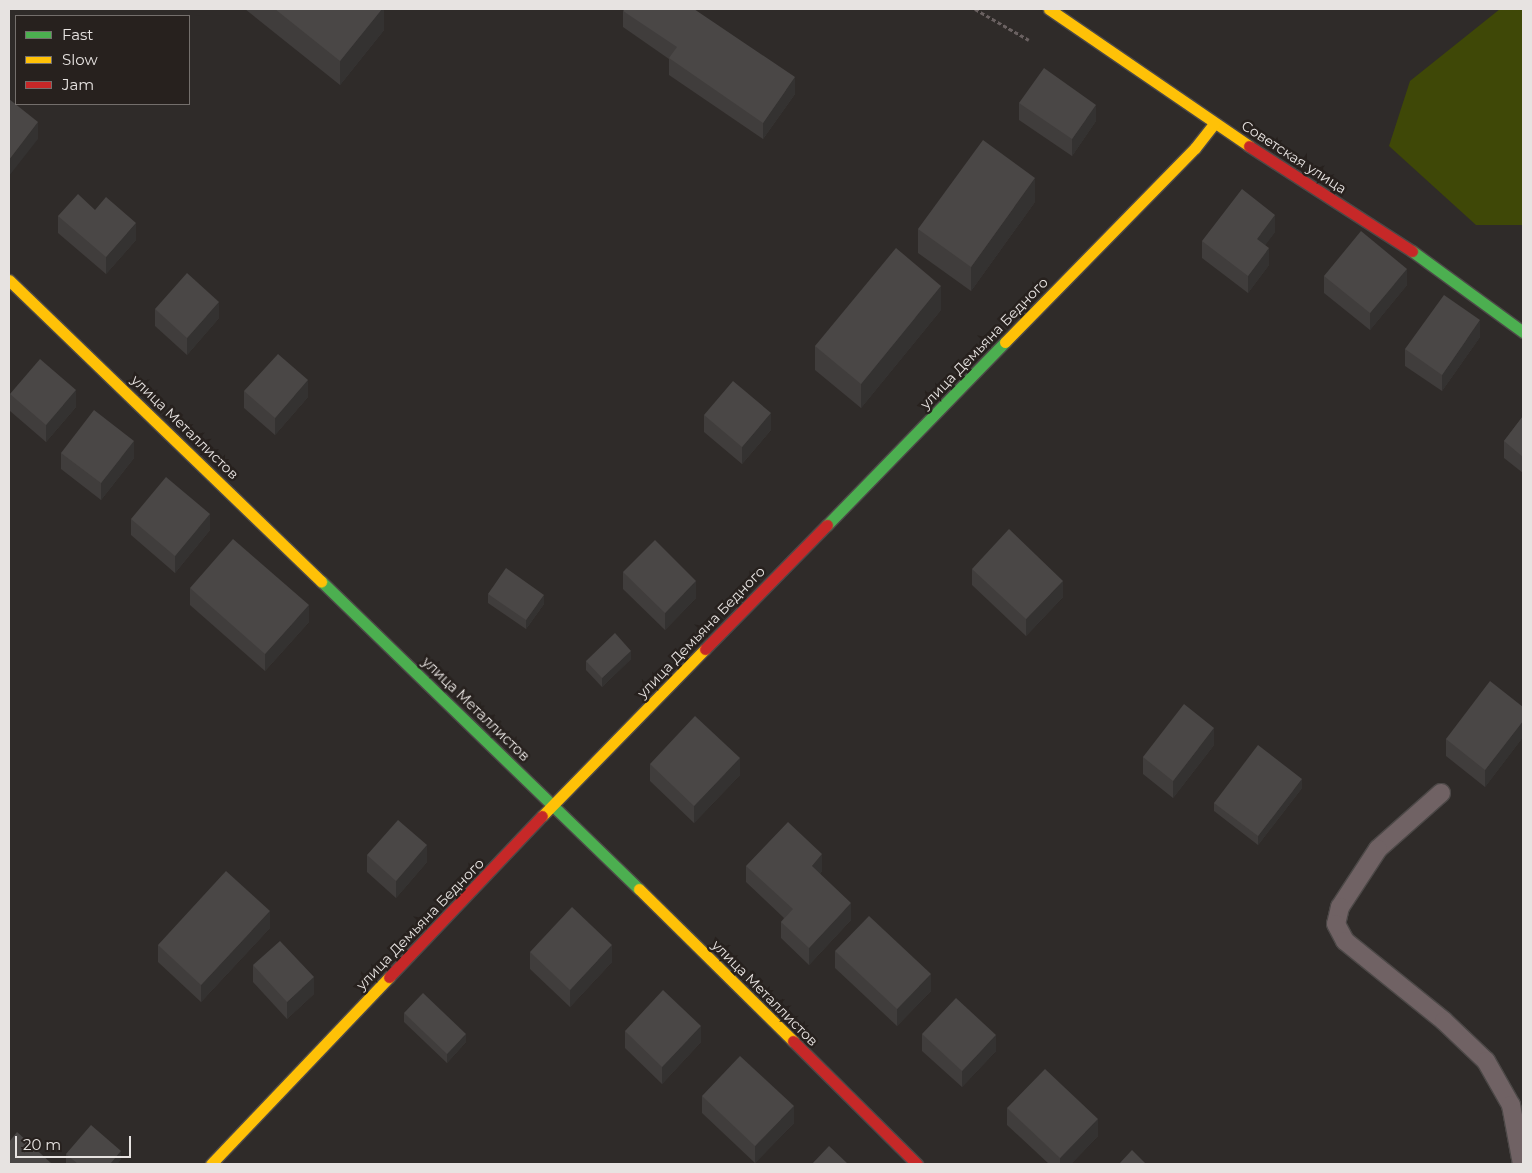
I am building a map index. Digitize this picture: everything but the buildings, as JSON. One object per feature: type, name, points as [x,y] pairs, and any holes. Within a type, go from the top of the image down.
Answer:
[{"type":"street","name":"Советская улица","points":[[1049,9],[1214,124],[1439,268],[1523,332]]},
{"type":"street","name":"улица Демьяна Бедного","points":[[212,1164],[553,805],[1188,155],[1214,124]]},
{"type":"street","name":"улица Металлистов","points":[[9,280],[553,805],[917,1164]]},
{"type":"lane","points":[[1441,793],[1378,849],[1340,907],[1336,924],[1345,941],[1444,1022],[1486,1061],[1511,1105],[1522,1164]]},
{"type":"green space","points":[[1500,9],[1523,9],[1523,225],[1476,225],[1389,146],[1410,81]]},
{"type":"traffic: fast","points":[[1412,251],[1523,332]]},
{"type":"traffic: fast","points":[[827,525],[1005,342]]},
{"type":"traffic: fast","points":[[321,581],[639,889]]},
{"type":"traffic: slow","points":[[1049,9],[1249,146]]},
{"type":"traffic: slow","points":[[1005,342],[1195,148],[1214,124]]},
{"type":"traffic: slow","points":[[9,280],[321,581]]},
{"type":"traffic: slow","points":[[542,816],[705,649]]},
{"type":"traffic: slow","points":[[639,889],[793,1041]]},
{"type":"traffic: slow","points":[[211,1164],[389,977]]},
{"type":"traffic: jam","points":[[1249,146],[1412,251]]},
{"type":"traffic: jam","points":[[705,649],[827,525]]},
{"type":"traffic: jam","points":[[389,977],[542,816]]},
{"type":"traffic: jam","points":[[793,1041],[917,1164]]}]
